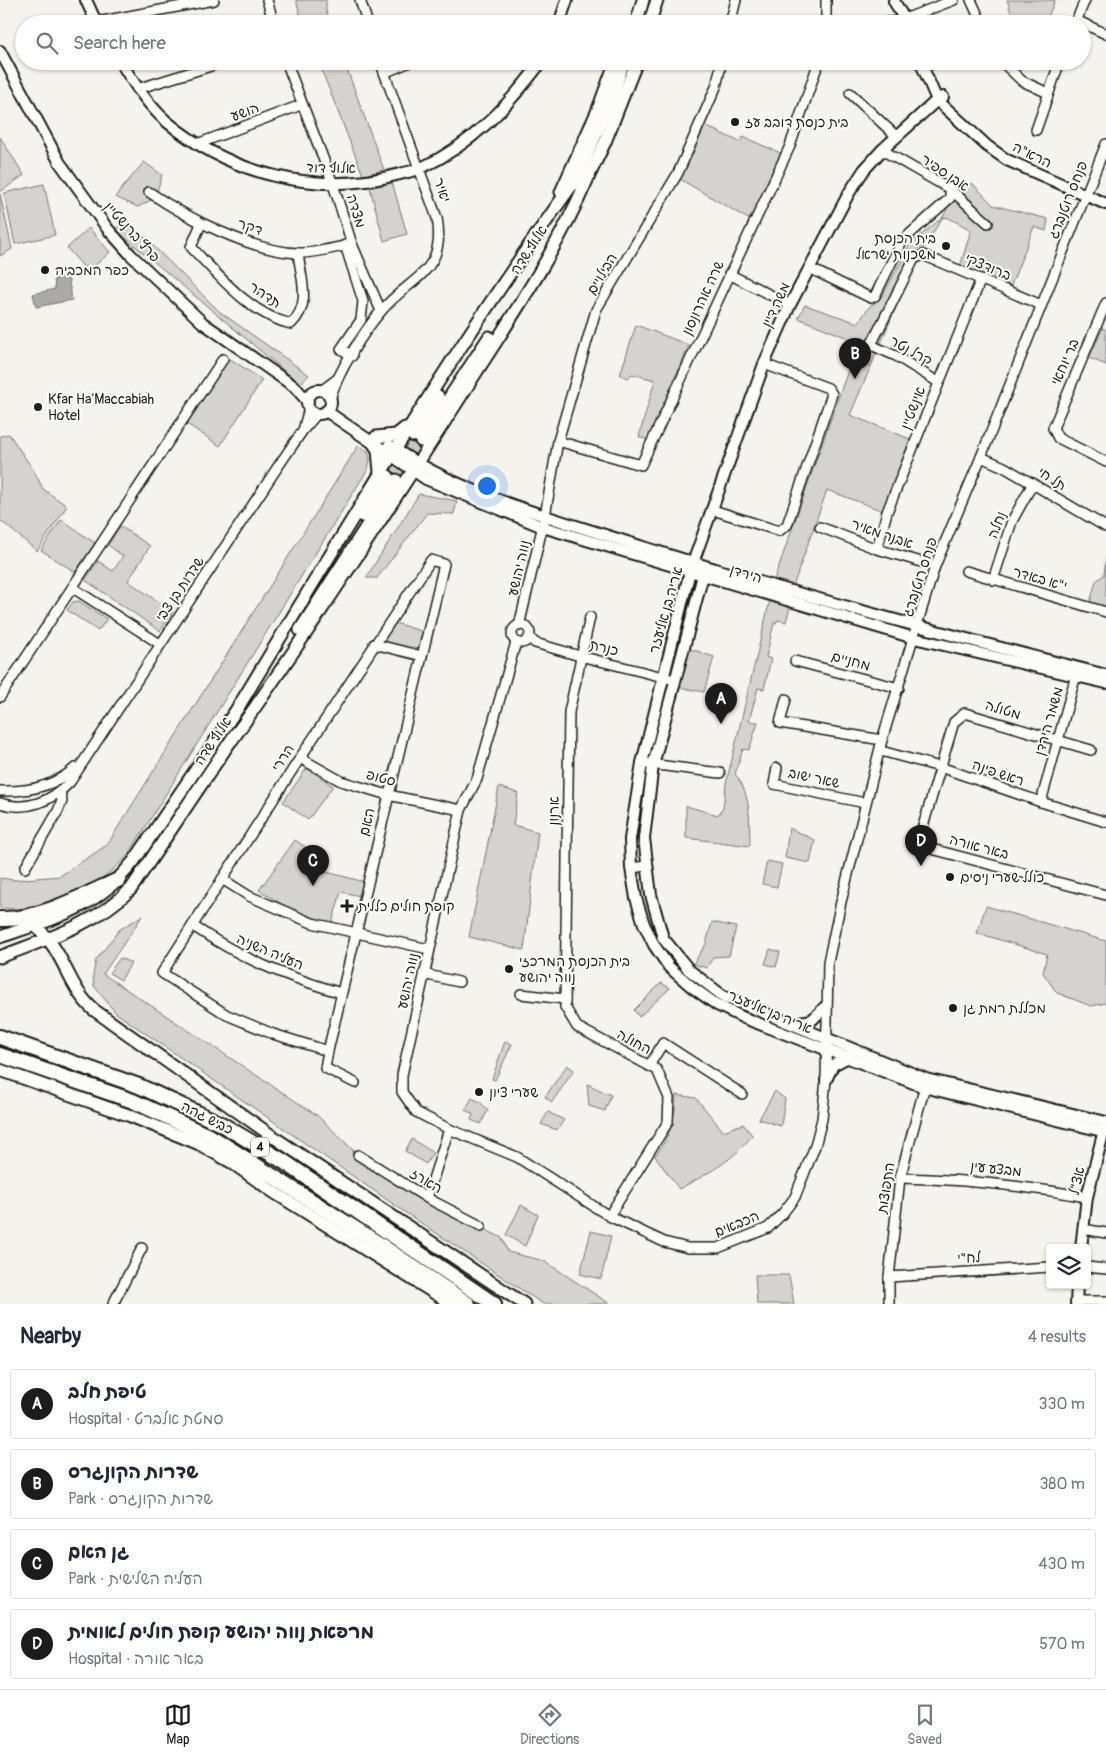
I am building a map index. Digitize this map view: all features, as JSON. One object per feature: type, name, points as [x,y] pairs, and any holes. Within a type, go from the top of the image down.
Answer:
[{"type":"highway","points":[[0,920],[23,917],[44,911],[118,880]]},
{"type":"highway","name":"כביש גהה","points":[[0,1037],[139,1086],[221,1124],[289,1165],[494,1304]]},
{"type":"highway","name":"כביש גהה","points":[[0,1055],[133,1101],[213,1138],[382,1246],[468,1304]]},
{"type":"main road","points":[[652,15],[657,0]]},
{"type":"main road","points":[[633,15],[640,1]]},
{"type":"main road","points":[[638,15],[640,1]]},
{"type":"main road","points":[[550,216],[597,112],[613,70]]},
{"type":"main road","name":"אלוף שדה","points":[[417,438],[555,237],[582,179],[621,70]]},
{"type":"main road","name":"אלוף שדה","points":[[582,179],[605,142],[633,70]]},
{"type":"main road","points":[[388,476],[393,452],[413,420],[531,241],[582,179]]},
{"type":"main road","points":[[232,740],[302,641],[553,249],[570,220],[582,179]]},
{"type":"main road","points":[[388,476],[374,439],[396,435],[413,420]]},
{"type":"main road","name":"אלוף שדה","points":[[0,938],[92,901],[118,880],[134,861],[236,711],[388,476]]},
{"type":"main road","name":"אלוף שדה","points":[[0,957],[63,932],[107,911],[131,889],[232,740],[388,476]]},
{"type":"main road","points":[[34,925],[48,938],[64,962],[80,994],[94,1010],[272,1136],[524,1304]]},
{"type":"main road","points":[[63,932],[61,943],[64,962]]},
{"type":"main road","points":[[0,1070],[128,1115],[197,1143],[231,1162],[272,1191],[452,1304]]},
{"type":"main road","points":[[425,1286],[447,1304]]},
{"type":"street","points":[[86,0],[93,15]]},
{"type":"street","points":[[138,15],[214,0]]},
{"type":"street","points":[[267,0],[271,15]]},
{"type":"street","points":[[360,0],[365,15]]},
{"type":"street","points":[[562,15],[567,0]]},
{"type":"street","points":[[732,15],[736,0]]},
{"type":"street","points":[[826,0],[826,15]]},
{"type":"street","points":[[894,0],[900,15]]},
{"type":"street","points":[[919,15],[954,0]]},
{"type":"street","points":[[971,0],[978,15]]},
{"type":"street","points":[[1079,15],[1085,0]]},
{"type":"street","points":[[1091,28],[1106,34]]},
{"type":"street","name":"פרץ ברנשטיין","points":[[0,51],[60,163],[90,206],[125,248],[203,323],[295,387],[320,407],[393,452]]},
{"type":"street","name":"אלוף דוד","points":[[125,70],[137,89],[165,120],[197,144],[225,160],[292,180],[333,184],[378,181],[420,169],[479,133],[510,102],[534,70]]},
{"type":"street","points":[[137,89],[198,70]]},
{"type":"street","name":"מצדה","points":[[289,70],[333,184],[363,301],[361,320],[341,349],[352,356]]},
{"type":"street","name":"יאיר","points":[[381,311],[427,270],[437,250],[439,231],[437,218],[420,169],[383,70]]},
{"type":"street","points":[[384,73],[391,70]]},
{"type":"street","name":"הבילויים","points":[[545,516],[558,441],[598,306],[678,173],[716,87],[720,70]]},
{"type":"street","name":"שרה אהרונסון","points":[[558,441],[641,465],[790,146],[816,70]]},
{"type":"street","name":"הרא\"ה","points":[[924,70],[940,98],[954,117],[987,146],[1007,160],[1106,204]]},
{"type":"street","points":[[1010,70],[1022,81],[1048,93]]},
{"type":"street","points":[[1036,130],[1057,70]]},
{"type":"street","points":[[850,93],[896,136]]},
{"type":"street","name":"משה דיין","points":[[692,567],[764,364],[809,268],[864,170],[896,136],[940,98]]},
{"type":"street","name":"הושע","points":[[197,144],[301,105]]},
{"type":"street","name":"פנחס רוטנברג","points":[[826,1038],[828,962],[865,803],[881,752],[882,740],[918,627],[935,566],[981,457],[1084,195],[1106,144]]},
{"type":"street","name":"אבן ספיר","points":[[882,150],[950,189],[988,223]]},
{"type":"street","points":[[809,268],[872,298],[875,296],[902,241],[950,198],[950,189]]},
{"type":"street","name":"דקר","points":[[149,192],[179,213],[201,224],[265,246],[298,253],[326,251],[348,244]]},
{"type":"street","name":"תדהר","points":[[201,224],[191,247],[243,298],[282,322],[292,324],[301,315],[304,302],[298,253]]},
{"type":"street","name":"מצדה","points":[[348,244],[381,311]]},
{"type":"street","name":"ברודצקי","points":[[871,345],[914,259],[923,255],[1041,305]]},
{"type":"street","points":[[729,274],[790,305]]},
{"type":"street","name":"אינשטיין","points":[[877,549],[888,512],[938,382],[981,279]]},
{"type":"street","name":"בר יוחאי","points":[[1106,303],[1055,420],[1054,432],[1058,438],[1106,462]]},
{"type":"street","name":"שדרות בן צבי","points":[[60,792],[70,782],[160,644],[320,407],[381,311]]},
{"type":"street","name":"קרל נטר","points":[[871,345],[896,356],[938,382]]},
{"type":"street","points":[[0,697],[223,359]]},
{"type":"street","points":[[713,510],[779,531],[787,525],[832,394],[828,388],[764,364]]},
{"type":"street","name":"שדרות בן צבי","points":[[319,391],[337,378]]},
{"type":"street","name":"פרץ ברנשטיין","points":[[295,387],[319,391]]},
{"type":"street","points":[[319,391],[320,407],[311,394],[319,391]]},
{"type":"street","name":"הירדן","points":[[393,452],[466,498],[543,527],[1106,675]]},
{"type":"street","name":"תל חי","points":[[981,457],[1033,483],[1106,528]]},
{"type":"street","name":"הירדן","points":[[415,467],[545,516],[692,567]]},
{"type":"street","name":"נחלה","points":[[993,580],[1012,521],[1033,483]]},
{"type":"street","name":"נווה יהושע","points":[[519,626],[545,516]]},
{"type":"street","name":"אבנר מאיר","points":[[820,527],[877,549],[935,566]]},
{"type":"street","name":"הררי","points":[[328,1051],[273,1034],[227,1015],[162,973],[374,644],[431,560]]},
{"type":"street","name":"האם","points":[[355,1083],[325,1068],[354,932],[444,564],[431,560]]},
{"type":"street","name":"אריה בן אליעזר","points":[[925,1083],[826,1038],[723,996],[700,980],[677,958],[663,938],[646,866],[644,838],[654,765],[702,575],[692,567],[662,676],[642,762],[630,839],[631,868],[636,898],[644,924],[654,945],[669,967],[717,1005],[744,1018],[848,1057],[925,1083],[1105,1126]]},
{"type":"street","name":"י\"א באדר","points":[[966,571],[1106,612]]},
{"type":"street","name":"הירדן","points":[[702,575],[914,638],[1106,683]]},
{"type":"street","points":[[73,588],[160,644]]},
{"type":"street","name":"ארנון","points":[[565,1003],[569,712],[590,617]]},
{"type":"street","points":[[519,626],[528,629],[529,637],[522,643],[516,642],[512,633],[519,626]]},
{"type":"street","name":"כנרת","points":[[529,637],[535,643],[675,680]]},
{"type":"street","name":"נווה יהושע","points":[[516,642],[477,779],[461,810],[428,949],[402,1075],[402,1092],[416,1112],[449,1129],[517,1157],[609,1216]]},
{"type":"street","points":[[374,644],[422,656]]},
{"type":"street","name":"מחניים","points":[[795,661],[899,688]]},
{"type":"street","name":"משמר הירדן","points":[[1041,802],[1076,675]]},
{"type":"street","points":[[786,699],[780,723],[882,740]]},
{"type":"street","name":"מטולה","points":[[940,767],[954,722],[966,713],[1091,750]]},
{"type":"street","name":"ראש פינה","points":[[881,752],[940,767],[1106,822]]},
{"type":"street","name":"סטופ","points":[[300,758],[342,781],[388,795],[461,810]]},
{"type":"street","points":[[642,762],[720,774]]},
{"type":"street","points":[[0,791],[19,792],[47,786],[60,780],[81,763]]},
{"type":"street","name":"באר אורה","points":[[940,767],[921,833],[922,842],[928,848],[1106,895]]},
{"type":"street","name":"שאר ישוב","points":[[777,768],[774,784],[865,803]]},
{"type":"street","points":[[0,803],[16,806],[31,805],[43,802],[60,792],[62,801],[58,811],[25,868]]},
{"type":"street","points":[[631,868],[646,866]]},
{"type":"street","points":[[222,878],[249,896],[280,911],[312,923],[428,949]]},
{"type":"street","name":"העליה השניה","points":[[193,926],[228,950],[264,967],[341,992]]},
{"type":"street","points":[[423,974],[459,982]]},
{"type":"street","points":[[521,994],[565,1003]]},
{"type":"street","name":"החולה","points":[[565,1003],[577,1027],[657,1070],[670,1098],[668,1122],[609,1216]]},
{"type":"street","points":[[787,1022],[802,1023],[812,1020],[826,1006]]},
{"type":"street","name":"הכבאים","points":[[609,1216],[664,1242],[688,1248],[718,1248],[768,1228],[784,1213],[795,1197],[815,1146],[822,1119],[826,1080],[826,1038]]},
{"type":"street","points":[[649,1066],[663,1043],[742,1094]]},
{"type":"street","points":[[826,1080],[833,1065],[848,1057]]},
{"type":"street","name":"התפוצות","points":[[889,1304],[889,1277],[900,1178],[925,1083]]},
{"type":"street","name":"אצ\"ל","points":[[1081,1244],[1087,1197],[1105,1126]]},
{"type":"street","points":[[426,1198],[449,1129]]},
{"type":"street","name":"הארז","points":[[358,1155],[426,1198],[481,1226]]},
{"type":"street","name":"מבצע עין","points":[[900,1178],[947,1179],[1011,1184],[1087,1197]]},
{"type":"street","points":[[1083,1229],[1106,1233]]},
{"type":"street","points":[[113,1304],[142,1248]]},
{"type":"street","name":"לח\"י","points":[[889,1277],[1046,1267]]},
{"type":"street","points":[[1091,1267],[1106,1269]]},
{"type":"street","points":[[1077,1289],[1076,1303],[1106,1301]]},
{"type":"shaded area","points":[[296,0],[326,0],[327,15],[300,15]]},
{"type":"shaded area","points":[[1007,0],[1055,0],[1049,15],[1014,15]]},
{"type":"shaded area","points":[[322,70],[347,70],[384,170],[363,175]]},
{"type":"shaded area","points":[[705,126],[740,142],[743,137],[783,154],[750,220],[678,178]]},
{"type":"shaded area","points":[[0,137],[24,175],[0,192]]},
{"type":"shaded area","points":[[144,162],[162,175],[155,198],[138,207],[115,197]]},
{"type":"shaded area","points":[[392,182],[407,234],[384,241],[370,188]]},
{"type":"shaded area","points":[[972,183],[993,205],[1048,219],[1046,231],[1034,227],[1010,288],[960,267],[971,230],[949,218],[943,217],[954,193]]},
{"type":"shaded area","points":[[44,184],[55,235],[15,244],[4,193]]},
{"type":"shaded area","points":[[0,194],[12,249],[0,256]]},
{"type":"shaded area","points":[[943,217],[918,256],[850,415],[910,439],[883,511],[827,490],[793,586],[774,580],[858,342],[798,318],[805,305],[858,323],[869,307],[883,295],[910,244]]},
{"type":"shaded area","points":[[125,218],[220,312],[309,375],[300,384],[116,230]]},
{"type":"shaded area","points":[[89,228],[110,252],[88,272],[67,248]]},
{"type":"shaded area","points":[[68,276],[72,300],[36,307],[33,294],[55,289],[54,279]]},
{"type":"shaded area","points":[[636,325],[689,345],[648,440],[639,437],[655,380],[632,374],[628,378],[620,375]]},
{"type":"shaded area","points":[[1103,328],[1106,330],[1106,365],[1089,358]]},
{"type":"shaded area","points":[[229,358],[262,380],[220,446],[187,424]]},
{"type":"shaded area","points":[[9,434],[34,471],[43,489],[67,506],[37,551],[0,520],[0,436]]},
{"type":"shaded area","points":[[358,446],[368,451],[370,459],[368,469],[128,855],[102,878],[70,896],[35,907],[0,908],[0,878],[14,880],[60,876],[107,845]]},
{"type":"shaded area","points":[[419,494],[457,501],[454,514],[427,513],[377,578],[366,578]]},
{"type":"shaded area","points":[[61,520],[95,543],[75,572],[41,550]]},
{"type":"shaded area","points":[[120,526],[150,546],[128,581],[173,612],[160,631],[85,580],[98,561],[113,571],[123,556],[108,545]]},
{"type":"shaded area","points":[[1106,556],[1106,608],[1090,603],[1096,581],[1104,575]]},
{"type":"shaded area","points":[[770,600],[790,607],[786,622],[778,620],[774,623],[766,657],[771,659],[764,689],[758,688],[749,721],[758,722],[749,750],[743,749],[735,774],[744,790],[749,808],[750,846],[686,838],[686,806],[718,815],[723,808],[726,784]]},
{"type":"shaded area","points":[[79,601],[107,619],[98,631],[67,610],[73,602]]},
{"type":"shaded area","points":[[395,623],[424,632],[419,650],[383,641]]},
{"type":"shaded area","points":[[688,648],[714,657],[704,692],[678,687]]},
{"type":"shaded area","points":[[307,768],[333,786],[308,820],[283,802]]},
{"type":"shaded area","points":[[499,787],[518,793],[513,825],[538,832],[524,950],[469,937]]},
{"type":"shaded area","points":[[789,828],[815,840],[810,863],[785,858]]},
{"type":"shaded area","points":[[295,840],[307,848],[303,866],[365,882],[361,896],[341,892],[332,923],[295,912],[259,890]]},
{"type":"shaded area","points":[[767,861],[782,864],[777,887],[762,884]]},
{"type":"shaded area","points":[[986,906],[1106,941],[1106,1003],[1091,1006],[1057,993],[1043,973],[1047,954],[977,933]]},
{"type":"shaded area","points":[[143,915],[103,974],[318,1116],[358,1155],[472,1223],[502,1238],[508,1252],[544,1261],[610,1304],[543,1304],[412,1217],[116,1013],[94,986],[93,975],[96,960],[119,930]]},
{"type":"shaded area","points":[[712,922],[736,927],[729,956],[713,957],[707,968],[693,964],[706,944]]},
{"type":"shaded area","points":[[770,949],[780,952],[776,967],[765,964]]},
{"type":"shaded area","points":[[120,958],[131,963],[121,980],[109,973]]},
{"type":"shaded area","points":[[661,983],[670,988],[639,1017],[634,1010]]},
{"type":"shaded area","points":[[505,1041],[512,1044],[495,1080],[492,1079]]},
{"type":"shaded area","points":[[567,1065],[574,1070],[552,1102],[545,1097]]},
{"type":"shaded area","points":[[587,1084],[611,1095],[605,1111],[589,1106]]},
{"type":"shaded area","points":[[775,1091],[785,1099],[781,1126],[759,1119]]},
{"type":"shaded area","points":[[676,1095],[696,1098],[723,1131],[743,1124],[752,1135],[728,1160],[709,1173],[679,1189],[655,1156],[671,1127]]},
{"type":"shaded area","points":[[472,1098],[480,1102],[488,1110],[481,1124],[471,1120],[473,1114],[465,1110]]},
{"type":"shaded area","points":[[548,1112],[564,1120],[557,1130],[541,1124]]},
{"type":"shaded area","points":[[412,1139],[433,1153],[426,1164],[405,1151]]},
{"type":"shaded area","points":[[521,1205],[538,1215],[525,1246],[506,1235]]},
{"type":"shaded area","points":[[591,1231],[611,1236],[601,1279],[580,1274]]},
{"type":"shaded area","points":[[755,1275],[789,1275],[794,1304],[757,1304]]},
{"type":"tunnel","points":[[388,476],[413,436]]},
{"type":"tunnel","points":[[396,480],[421,441]]},
{"type":"place","name":"בית כנסת דובב עז","points":[[735,122]]},
{"type":"place","name":"בית הכנסת משכנות ישראל","points":[[946,246]]},
{"type":"place","name":"כפר המכביה","points":[[45,270]]},
{"type":"place","name":"שדרות הקונגרס","points":[[855,379]]},
{"type":"place","name":"Kfar Ha'Maccabiah Hotel","points":[[38,407]]},
{"type":"place","name":"טיפת חלב","points":[[721,724]]},
{"type":"place","name":"מרפאת נווה יהושע קופת חולים לאומית","points":[[921,866]]},
{"type":"place","name":"כולל שערי ניסים","points":[[950,877]]},
{"type":"place","name":"גן האם","points":[[313,886]]},
{"type":"place","name":"קופת חולים כללית","points":[[347,906]]},
{"type":"place","name":"בית הכנסת המרכזי נווה יהושע","points":[[509,969]]},
{"type":"place","name":"מכללת רמת גן","points":[[953,1008]]},
{"type":"place","name":"שערי ציון","points":[[479,1092]]}]
